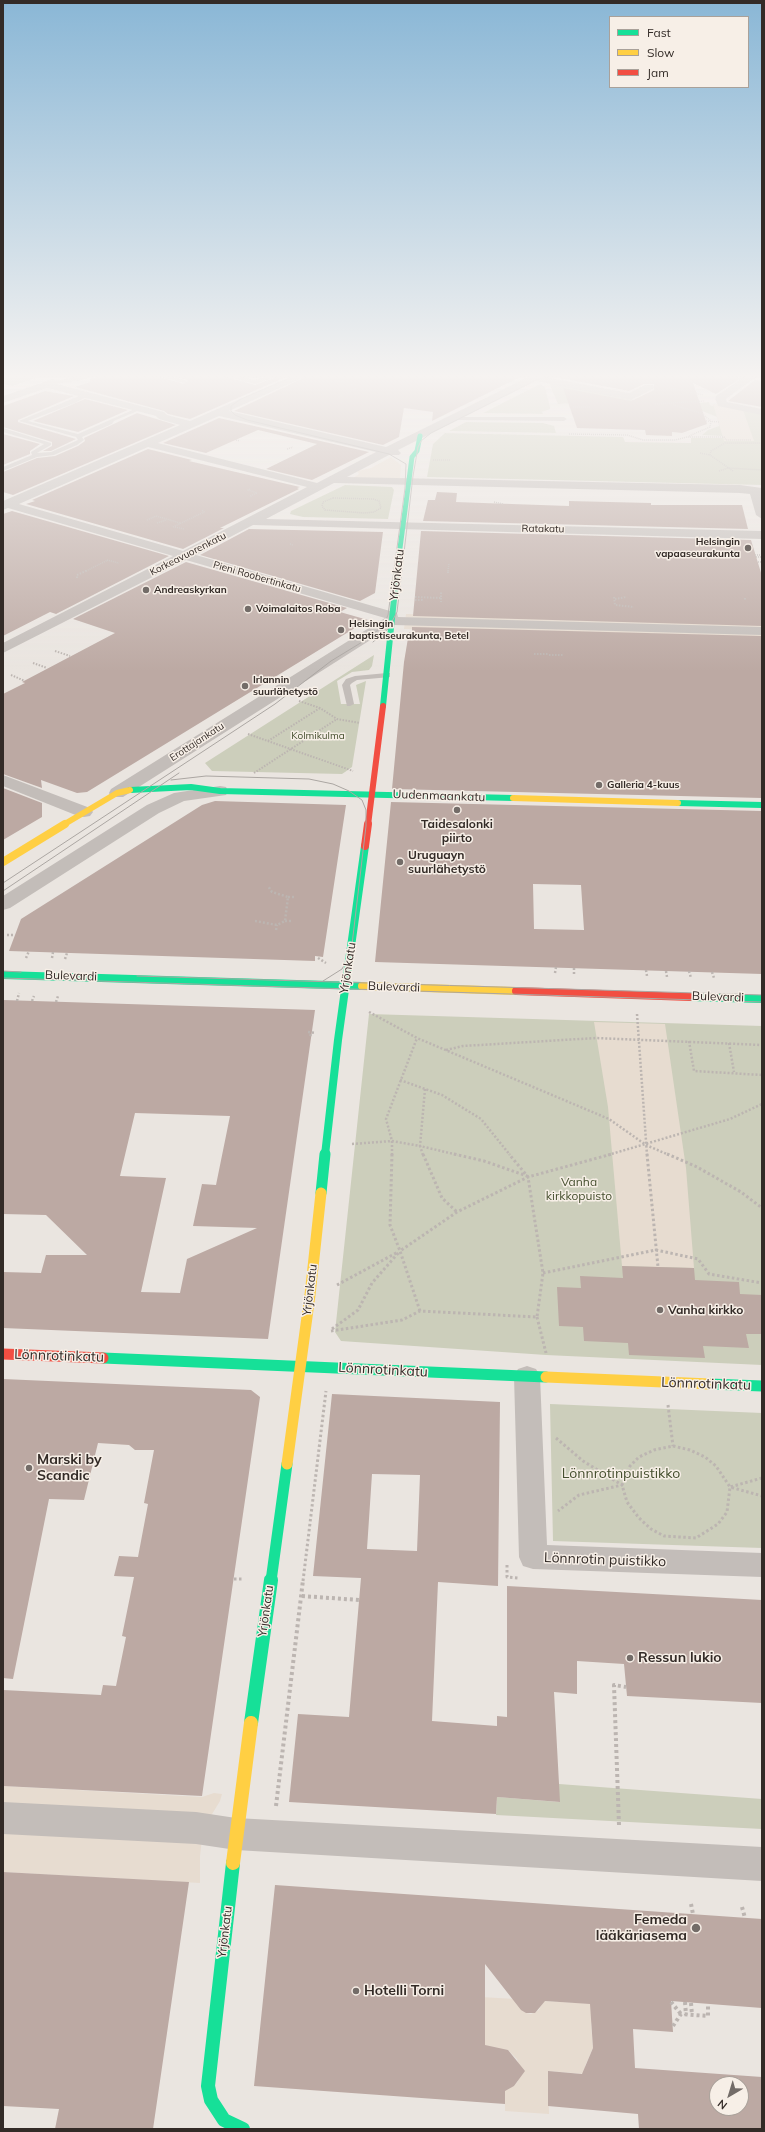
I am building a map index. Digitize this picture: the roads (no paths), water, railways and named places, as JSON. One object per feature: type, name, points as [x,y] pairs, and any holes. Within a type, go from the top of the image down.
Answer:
[{"type":"street","points":[[5,505],[79,472]]},
{"type":"street","points":[[263,472],[320,487]]},
{"type":"street","name":"Korkeavuorenkatu","points":[[3,649],[348,472]]},
{"type":"street","name":"Yrjönkatu","points":[[242,2129],[224,2120],[211,2100],[208,2086],[236,1834],[310,1295],[346,986],[387,675],[410,621],[403,526],[410,472]]},
{"type":"street","points":[[334,480],[733,489],[759,492],[762,515]]},
{"type":"street","name":"Pieni Roobertinkatu","points":[[5,505],[410,621],[497,621],[549,624],[642,622],[713,627],[736,626],[759,628]]},
{"type":"street","name":"Ratakatu","points":[[251,522],[762,535]]},
{"type":"street","name":"Erottajankatu","points":[[3,862],[117,793],[280,689],[410,621]]},
{"type":"street","points":[[3,780],[84,812]]},
{"type":"street","name":"Uudenmaankatu","points":[[117,793],[135,789],[178,787],[220,791],[762,805]]},
{"type":"street","points":[[3,904],[153,809],[180,797],[220,791]]},
{"type":"street","name":"Bulevardi","points":[[3,975],[762,999]]},
{"type":"street","name":"Lönnrotinkatu","points":[[3,1354],[762,1386]]},
{"type":"street","name":"Lönnrotin puistikko","points":[[527,1376],[534,1558],[762,1565]]},
{"type":"street","points":[[3,1818],[196,1828],[236,1834],[762,1864]]},
{"type":"lane","points":[[350,704],[346,684],[349,681],[355,678],[387,675]]},
{"type":"tram line","points":[[3,883],[275,704],[331,661],[372,636],[385,622],[388,615],[405,488],[406,472]]},
{"type":"tram line","points":[[373,642],[388,629],[397,612],[414,472]]},
{"type":"tram line","points":[[3,891],[179,773]]},
{"type":"tram line","points":[[171,780],[206,776],[309,779],[333,784],[349,791],[362,800],[366,810],[366,826],[351,953],[342,969],[323,981]]},
{"type":"tram line","points":[[3,971],[21,972]]},
{"type":"tram line","points":[[137,976],[762,995]]},
{"type":"tram line","points":[[3,978],[762,1002]]},
{"type":"place","name":"Helsingin vapaaseurakunta","points":[[748,548]]},
{"type":"place","name":"Andreaskyrkan","points":[[146,590]]},
{"type":"place","name":"Voimalaitos Roba","points":[[248,609]]},
{"type":"place","name":"Helsingin baptistiseurakunta, Betel","points":[[341,630]]},
{"type":"place","name":"Irlannin suurlähetystö","points":[[245,686]]},
{"type":"place","name":"Galleria 4-kuus","points":[[599,785]]},
{"type":"place","name":"Taidesalonki piirto","points":[[457,810]]},
{"type":"place","name":"Uruguayn suurlähetystö","points":[[400,862]]},
{"type":"place","name":"Vanha kirkko","points":[[660,1310]]},
{"type":"place","name":"Marski by Scandic","points":[[29,1468]]},
{"type":"place","name":"Ressun lukio","points":[[630,1658]]},
{"type":"place","name":"Femeda lääkäriasema","points":[[696,1928]]},
{"type":"place","name":"Hotelli Torni","points":[[356,1991]]},
{"type":"park label","name":"Kolmikulma","points":[[318,736]]},
{"type":"park label","name":"Vanha kirkkopuisto","points":[[579,1189]]},
{"type":"park label","name":"Lönnrotinpuistikko","points":[[621,1474]]}]
